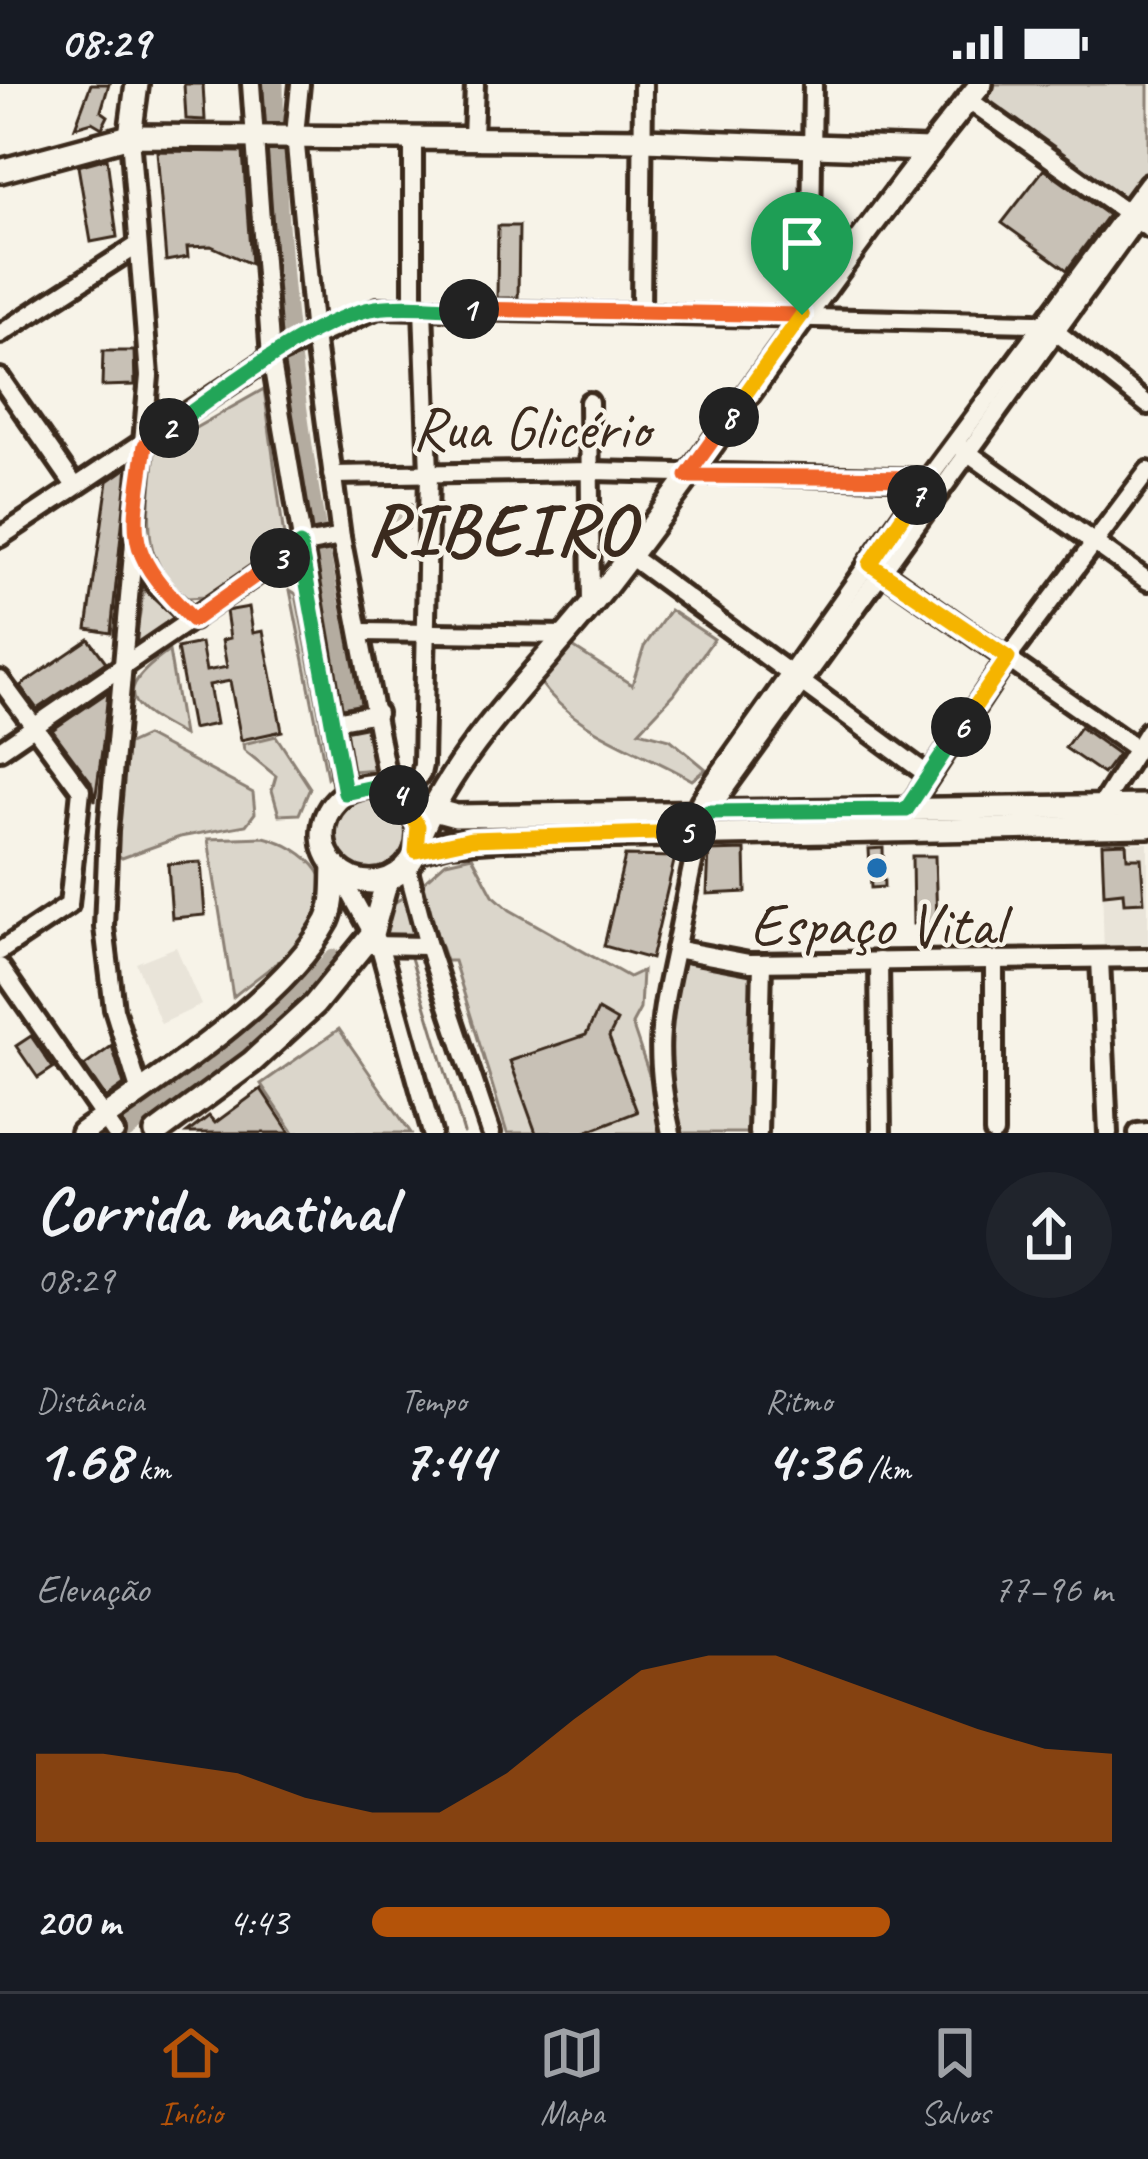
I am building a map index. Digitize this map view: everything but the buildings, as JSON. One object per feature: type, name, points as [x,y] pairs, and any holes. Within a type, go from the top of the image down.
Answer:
[{"type":"main road","points":[[130,136],[137,84]]},
{"type":"main road","points":[[156,1133],[253,1062],[369,944],[387,880],[414,852],[431,810],[458,769],[630,556],[806,310],[975,92]]},
{"type":"main road","points":[[0,171],[130,136],[644,140],[929,150]]},
{"type":"main road","points":[[82,1133],[110,1125],[140,1094],[196,1054],[288,968],[326,923],[336,867],[322,830],[331,806],[345,793],[366,786],[457,816],[896,832],[1148,826]]},
{"type":"main road","points":[[399,796],[414,852]]},
{"type":"main road","points":[[414,852],[471,839],[906,810],[1148,806]]},
{"type":"main road","points":[[336,867],[361,881],[387,880]]},
{"type":"main road","points":[[326,923],[369,944]]},
{"type":"street","points":[[251,84],[276,386],[345,793]]},
{"type":"street","points":[[300,84],[292,139],[309,337],[332,476],[336,537],[399,796],[422,774],[428,630],[429,472],[413,138]]},
{"type":"street","points":[[473,139],[475,84]]},
{"type":"street","points":[[641,312],[643,84]]},
{"type":"street","points":[[806,310],[813,84]]},
{"type":"street","points":[[975,92],[1140,216]]},
{"type":"street","points":[[130,136],[149,376],[104,927],[114,1009],[140,1094]]},
{"type":"street","points":[[669,1131],[657,1046],[663,989],[698,826],[795,676],[960,447],[1048,328],[1140,216],[1148,183]]},
{"type":"street","points":[[0,334],[138,244]]},
{"type":"street","points":[[0,537],[276,356],[366,311],[806,310],[1048,328],[1148,406]]},
{"type":"street","points":[[0,378],[75,486]]},
{"type":"street","points":[[241,378],[276,386]]},
{"type":"street","points":[[589,402],[591,607]]},
{"type":"street","points":[[960,447],[1148,581]]},
{"type":"street","name":"Rua Glicério","points":[[332,476],[592,471],[937,479]]},
{"type":"street","points":[[896,832],[928,775],[1008,658],[1148,471]]},
{"type":"street","points":[[134,532],[142,563],[156,585],[193,620]]},
{"type":"street","points":[[0,750],[305,543],[336,537]]},
{"type":"street","points":[[630,556],[928,775]]},
{"type":"street","points":[[876,567],[1135,748]]},
{"type":"street","points":[[362,632],[568,635]]},
{"type":"street","points":[[0,680],[75,779],[83,800],[70,897],[63,911],[0,952]]},
{"type":"street","points":[[335,721],[377,713]]},
{"type":"street","points":[[1089,828],[1148,731]]},
{"type":"street","points":[[414,852],[428,946],[491,1133]]},
{"type":"street","points":[[336,867],[369,944],[432,1133]]},
{"type":"street","points":[[369,944],[428,946]]},
{"type":"street","points":[[675,949],[714,960],[762,963],[1148,958]]},
{"type":"street","points":[[1100,959],[1108,1133]]},
{"type":"street","points":[[879,961],[881,1133]]},
{"type":"street","points":[[994,961],[994,1133]]},
{"type":"street","points":[[758,1133],[762,963]]},
{"type":"street","points":[[0,967],[110,1125]]},
{"type":"street","points":[[1138,1133],[1148,1132]]},
{"type":"shaded area","points":[[992,84],[1148,84],[1148,182],[1126,212],[979,101]]},
{"type":"shaded area","points":[[264,389],[285,544],[206,597],[187,598],[171,585],[153,551],[150,512],[155,451]]},
{"type":"shaded area","points":[[144,587],[176,620],[135,645]]},
{"type":"shaded area","points":[[290,590],[296,594],[331,773],[327,777]]},
{"type":"shaded area","points":[[670,610],[714,639],[674,694],[639,731],[670,739],[706,769],[692,780],[590,727],[539,681],[568,644],[632,685],[644,647]]},
{"type":"shaded area","points":[[169,651],[183,735],[149,716],[133,698],[139,678]]},
{"type":"shaded area","points":[[366,723],[376,769],[352,771],[343,727]]},
{"type":"shaded area","points":[[146,736],[253,793],[255,813],[246,825],[180,837],[122,858],[115,853],[124,746]]},
{"type":"shaded area","points":[[276,736],[310,788],[299,814],[279,815],[272,790],[276,776],[244,750],[243,744]]},
{"type":"shaded area","points":[[371,795],[400,806],[411,835],[400,864],[371,875],[342,864],[331,835],[342,806]]},
{"type":"shaded area","points":[[264,837],[307,859],[318,870],[326,898],[304,939],[233,997],[208,839]]},
{"type":"shaded area","points":[[1101,843],[1148,843],[1148,955],[1104,956]]},
{"type":"shaded area","points":[[472,856],[493,895],[510,910],[629,977],[642,971],[640,1009],[632,1024],[665,1122],[661,1133],[507,1133],[454,961],[446,961],[420,885],[446,862]]},
{"type":"shaded area","points":[[402,898],[412,903],[424,938],[384,946],[379,936],[392,904]]},
{"type":"shaded area","points":[[176,947],[201,1005],[161,1024],[136,963]]},
{"type":"shaded area","points":[[680,954],[751,968],[749,1133],[678,1133],[663,1048]]},
{"type":"shaded area","points":[[339,1029],[411,1133],[294,1133],[261,1084]]},
{"type":"waterway","points":[[273,84],[279,241],[295,398],[320,555],[352,709]]},
{"type":"waterway","points":[[409,951],[464,1133]]},
{"type":"waterway","points":[[120,1133],[248,1043],[334,960]]},
{"type":"place","name":"Espaço Vital","points":[[877,868]]},
{"type":"district","name":"RIBEIRO","points":[[501,528]]},
{"type":"route","points":[[377,308],[423,308],[802,315],[687,476],[928,478],[870,564],[1008,658],[906,810],[708,812],[700,832],[471,839],[416,851],[415,814],[399,795],[378,786],[345,793],[300,545],[193,620],[156,585],[142,563],[134,532],[145,445],[271,357],[354,314],[377,308]]}]
